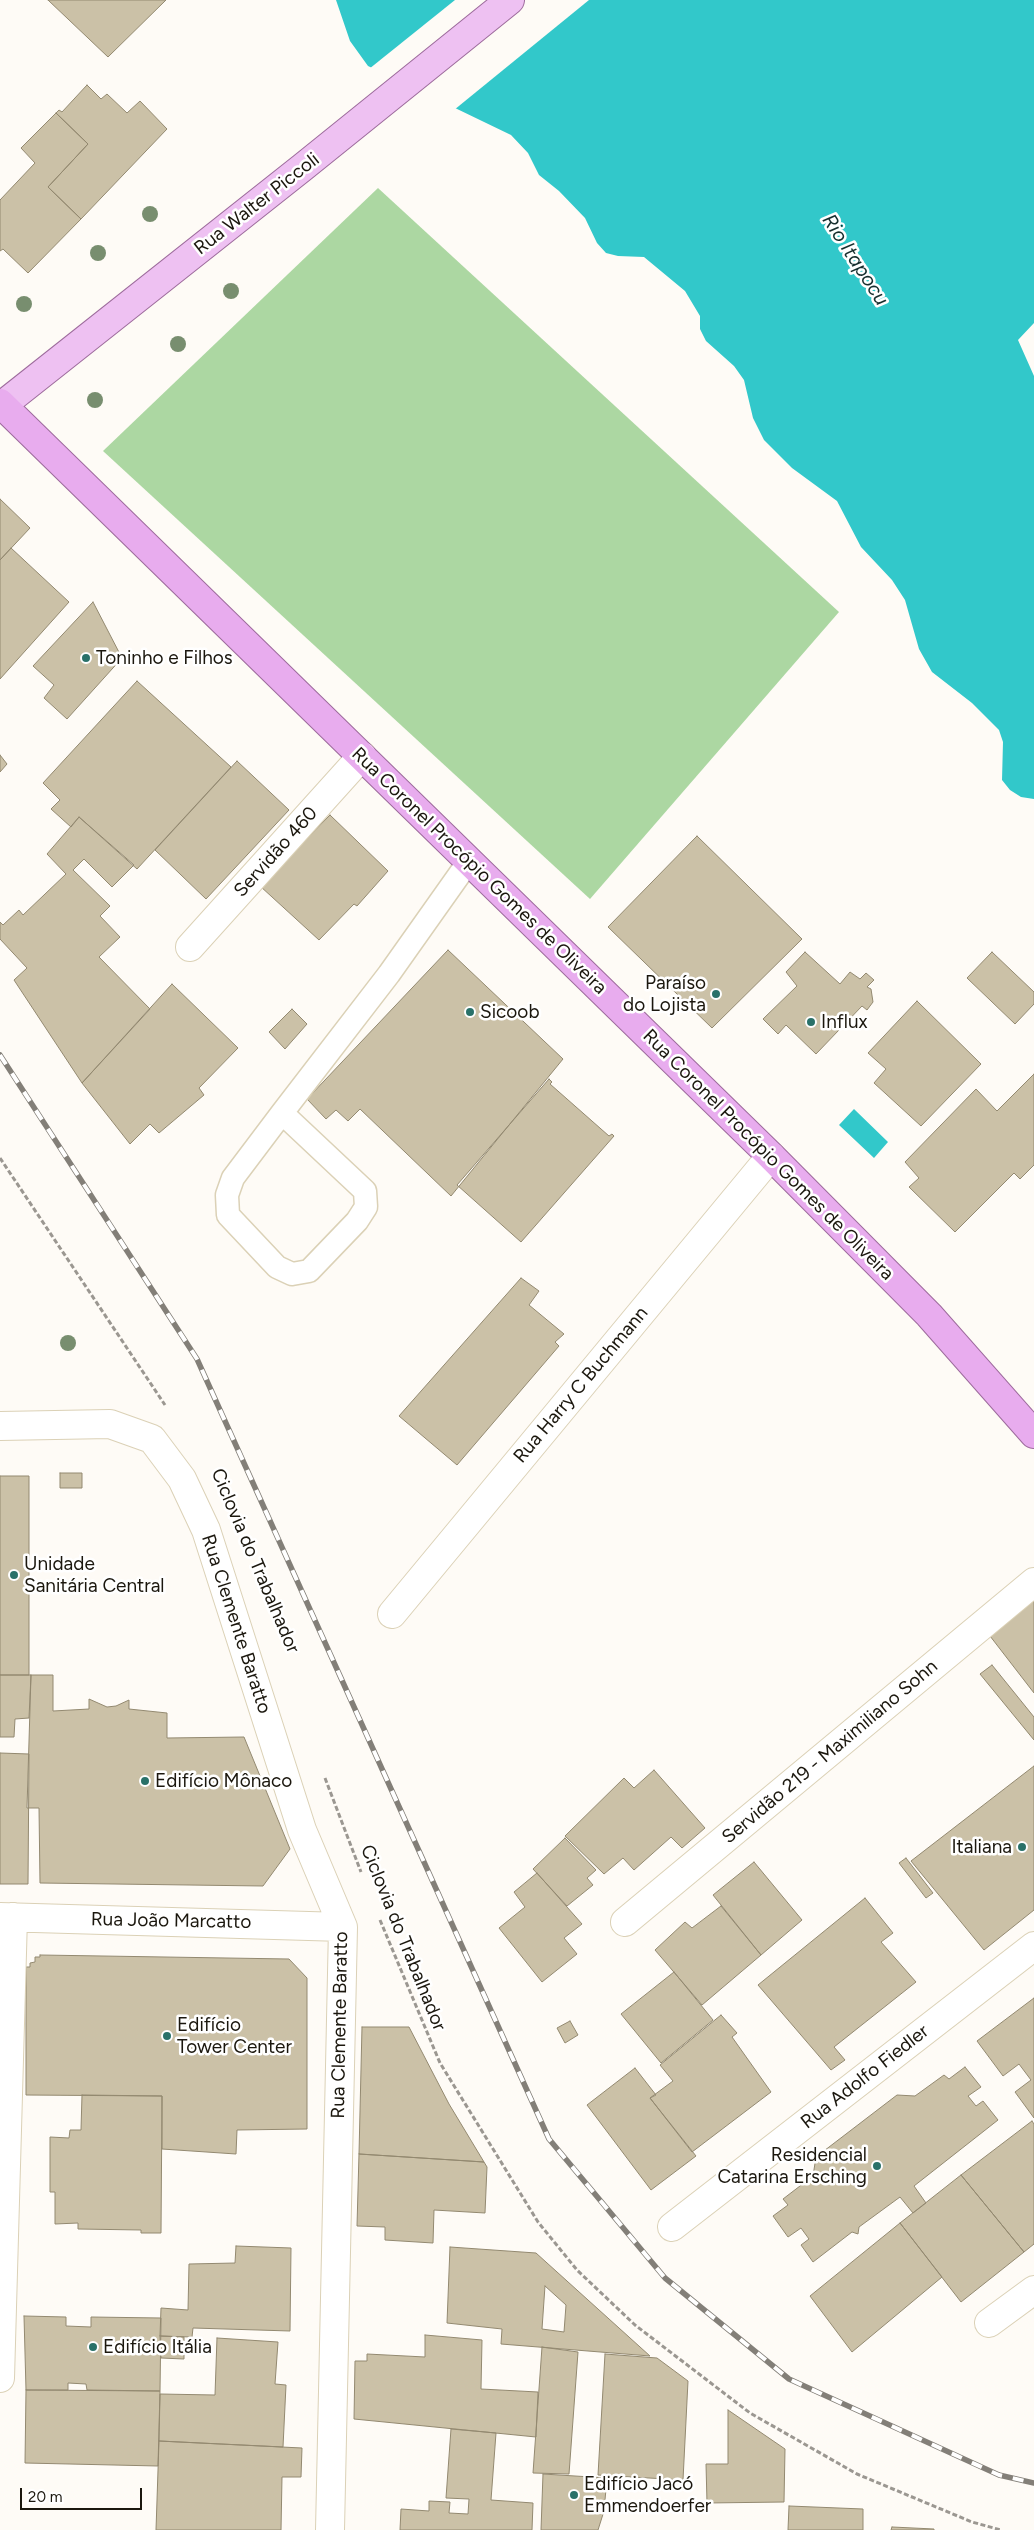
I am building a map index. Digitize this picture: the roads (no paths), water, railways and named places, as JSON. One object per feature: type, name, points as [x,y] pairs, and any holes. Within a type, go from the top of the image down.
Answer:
[{"type":"highway","name":"Rua Coronel Procópio Gomes de Oliveira","points":[[1,405],[771,1156],[929,1315],[1034,1434]]},
{"type":"main road","name":"Rua Walter Piccoli","points":[[1,405],[304,167],[510,0]]},
{"type":"street","name":"Servidão 460","points":[[190,947],[362,756]]},
{"type":"street","name":"Rua Harry C Buchmann","points":[[392,1614],[771,1156]]},
{"type":"street","name":"Rua Clemente Baratto","points":[[0,1426],[110,1424],[152,1438],[182,1479],[206,1530],[302,1830],[343,1927],[330,2530]]},
{"type":"street","name":"Servidão 219 - Maximiliano Sohn","points":[[625,1922],[1034,1582]]},
{"type":"street","name":"Rua João Marcatto","points":[[7,1917],[343,1927]]},
{"type":"street","points":[[0,2378],[7,1917]]},
{"type":"street","name":"Rua Adolfo Fiedler","points":[[672,2226],[1034,1946]]},
{"type":"street","points":[[989,2323],[1034,2290]]},
{"type":"lane","points":[[282,1113],[365,1191],[366,1207],[357,1221],[309,1271],[292,1274],[277,1267],[228,1215],[227,1195],[233,1178],[282,1113],[389,974],[469,861]]},
{"type":"water","name":"Rio Itapocu","points":[[336,0],[1034,0],[1034,323],[1018,340],[1034,376],[1034,799],[1021,797],[1010,790],[1002,780],[1003,742],[999,730],[972,703],[932,672],[919,649],[905,600],[892,580],[861,547],[837,501],[792,468],[764,440],[753,418],[744,380],[734,366],[706,341],[700,329],[700,316],[685,291],[644,257],[618,256],[606,253],[597,243],[585,218],[559,191],[539,175],[528,153],[511,135],[368,66],[350,41]]},
{"type":"water","points":[[854,1109],[888,1142],[874,1158],[839,1125]]},
{"type":"railway","points":[[0,1055],[197,1359],[549,2139],[665,2278],[789,2379],[999,2475],[1034,2483]]},
{"type":"place","name":"Toninho e Filhos","points":[[86,658]]},
{"type":"place","name":"Paraíso do Lojista","points":[[716,994]]},
{"type":"place","name":"Sicoob","points":[[470,1012]]},
{"type":"place","name":"Influx","points":[[811,1022]]},
{"type":"place","name":"Unidade Sanitária Central","points":[[14,1575]]},
{"type":"place","name":"Edifício Mônaco","points":[[145,1781]]},
{"type":"place","name":"Italiana","points":[[1022,1847]]},
{"type":"place","name":"Edifício Tower Center","points":[[167,2036]]},
{"type":"place","name":"Residencial Catarina Ersching","points":[[877,2166]]},
{"type":"place","name":"Edifício Itália","points":[[93,2347]]},
{"type":"place","name":"Edifício Jacó Emmendoerfer","points":[[574,2495]]}]
